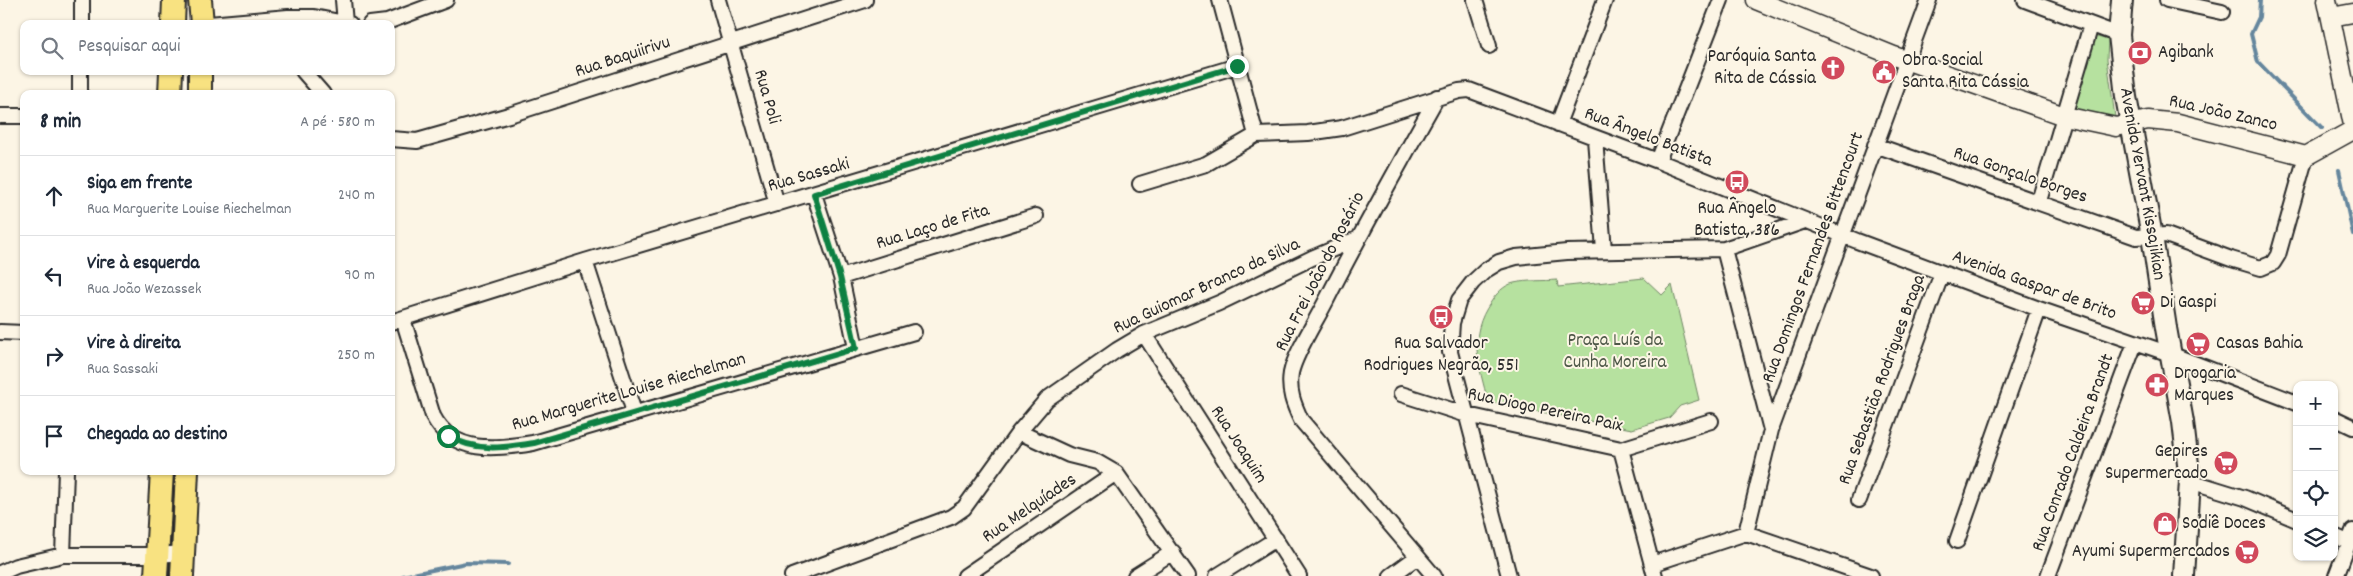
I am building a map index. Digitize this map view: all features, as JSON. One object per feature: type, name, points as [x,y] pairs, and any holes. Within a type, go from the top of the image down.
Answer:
[{"type":"main road","points":[[173,20],[174,0]]},
{"type":"main road","points":[[200,0],[202,20]]},
{"type":"main road","name":"Avenida Yervant Kissajikian","points":[[2122,0],[2119,35],[2131,124],[2183,422],[2190,480],[2184,576]]},
{"type":"main road","points":[[170,90],[171,75]]},
{"type":"main road","points":[[200,75],[200,90]]},
{"type":"main road","points":[[156,566],[162,475]]},
{"type":"main road","points":[[182,576],[187,475]]},
{"type":"street","points":[[82,0],[82,20]]},
{"type":"street","points":[[343,0],[345,20]]},
{"type":"street","points":[[392,20],[446,0]]},
{"type":"street","name":"Rua Poli","points":[[718,0],[777,204]]},
{"type":"street","name":"Rua Baquiirivu","points":[[395,139],[417,141],[500,118],[865,0]]},
{"type":"street","points":[[1140,184],[1206,164],[1256,135],[1220,0]]},
{"type":"street","points":[[1474,0],[1489,46]]},
{"type":"street","points":[[1558,124],[1605,0]]},
{"type":"street","points":[[1658,161],[1721,0]]},
{"type":"street","name":"Rua João Zanco","points":[[1756,0],[1908,61],[2064,116],[2116,127],[2148,120],[2178,123],[2306,156]]},
{"type":"street","name":"Rua Domingos Fernandes Bittencourt","points":[[1746,532],[1770,430],[1844,236],[1929,0]]},
{"type":"street","points":[[2025,0],[2119,35]]},
{"type":"street","points":[[2168,0],[2222,12]]},
{"type":"street","points":[[2353,13],[2329,9],[2353,125]]},
{"type":"street","points":[[280,20],[314,17],[323,20]]},
{"type":"street","points":[[2039,201],[2091,25]]},
{"type":"street","name":"Rua Sassaki","points":[[397,321],[585,261],[1237,66]]},
{"type":"street","points":[[80,75],[80,90]]},
{"type":"street","points":[[309,75],[320,90]]},
{"type":"street","name":"Rua Ângelo Batista","points":[[1256,135],[1308,133],[1342,128],[1437,97],[1469,90],[1595,139],[1658,161],[1844,236]]},
{"type":"street","name":"Rua Frei João do Rosário","points":[[1434,576],[1301,420],[1293,402],[1290,386],[1292,371],[1357,239],[1437,97]]},
{"type":"street","points":[[0,116],[20,116]]},
{"type":"street","points":[[2306,156],[2353,130]]},
{"type":"street","points":[[1595,139],[1604,250]]},
{"type":"street","name":"Rua Gonçalo Borges","points":[[1876,145],[2039,201],[2136,237],[2166,235],[2252,266],[2268,266],[2278,255],[2306,156]]},
{"type":"street","points":[[814,194],[840,277],[856,348]]},
{"type":"street","name":"Rua Laço de Fita","points":[[840,277],[1036,216]]},
{"type":"street","points":[[1510,576],[1450,352],[1452,323],[1460,300],[1472,282],[1486,270],[1516,257],[1604,250],[1724,249],[1805,221]]},
{"type":"street","name":"Avenida Gaspar de Brito","points":[[1844,236],[2038,309],[2170,354],[2293,401]]},
{"type":"street","name":"Rua Guiomar Branco da Silva","points":[[792,576],[951,517],[964,508],[1019,432],[1047,399],[1117,350],[1144,334],[1220,303],[1312,258],[1357,239]]},
{"type":"street","points":[[1724,249],[1770,430]]},
{"type":"street","points":[[585,261],[634,412]]},
{"type":"street","name":"Rua Sebastião Rodrigues Braga","points":[[1859,500],[1942,273]]},
{"type":"street","points":[[1957,541],[2038,309]]},
{"type":"street","name":"Rua Marguerite Louise Riechelman","points":[[397,321],[433,416],[442,430],[456,440],[483,447],[509,447],[534,443],[634,412],[914,332]]},
{"type":"street","points":[[0,332],[20,333]]},
{"type":"street","name":"Rua Joaquim","points":[[1144,334],[1300,576]]},
{"type":"street","name":"Rua Conrado Caldeira Brandt","points":[[2048,576],[2136,343]]},
{"type":"street","name":"Rua Diogo Pereira Paix","points":[[1401,394],[1467,415],[1621,449],[1711,421]]},
{"type":"street","points":[[2338,420],[2353,427]]},
{"type":"street","points":[[1019,432],[1068,455],[1097,462],[1116,473],[1188,576]]},
{"type":"street","points":[[1621,449],[1653,570],[1746,532],[1872,576]]},
{"type":"street","name":"Rua Melquíades","points":[[965,576],[1116,473]]},
{"type":"street","points":[[63,554],[66,475]]},
{"type":"street","points":[[2190,480],[2245,498],[2293,518]]},
{"type":"street","points":[[2336,576],[2351,536],[2338,536]]},
{"type":"street","points":[[1217,576],[1276,539]]},
{"type":"street","points":[[1135,576],[1173,552]]},
{"type":"street","points":[[0,573],[16,566],[63,554],[156,566],[184,553]]},
{"type":"street","points":[[1390,576],[1417,557]]},
{"type":"green space","points":[[2094,36],[2108,40],[2107,59],[2115,117],[2112,119],[2072,110]]},
{"type":"green space","name":"Praça Luís da Cunha Moreira","points":[[1644,278],[1662,295],[1672,285],[1699,400],[1680,406],[1669,418],[1632,429],[1488,402],[1479,363],[1477,339],[1484,315],[1493,299],[1504,288],[1510,284],[1530,281],[1557,280],[1558,287]]},
{"type":"waterway","points":[[2260,0],[2259,17],[2251,34],[2258,62],[2322,128]]},
{"type":"waterway","points":[[2339,170],[2353,234]]},
{"type":"waterway","points":[[403,576],[466,563],[508,564]]},
{"type":"place","name":"Agibank","points":[[2140,53]]},
{"type":"place","name":"Paróquia Santa Rita de Cássia","points":[[1833,68]]},
{"type":"place","name":"Obra Social Santa Rita Cássia","points":[[1884,72]]},
{"type":"place","name":"Rua Ângelo Batista, 386","points":[[1737,182]]},
{"type":"place","name":"Di Gaspi","points":[[2143,303]]},
{"type":"place","name":"Rua Salvador Rodrigues Negrão, 551","points":[[1441,317]]},
{"type":"place","name":"Casas Bahia","points":[[2198,344]]},
{"type":"place","name":"Drogaria Marques","points":[[2157,385]]},
{"type":"place","name":"Gepires Supermercado","points":[[2226,463]]},
{"type":"place","name":"Sodiê Doces","points":[[2165,524]]},
{"type":"place","name":"Ayumi Supermercados","points":[[2247,552]]},
{"type":"route","points":[[448,436],[465,444],[483,447],[501,448],[534,443],[856,348],[840,277],[814,194],[1237,66]]}]
